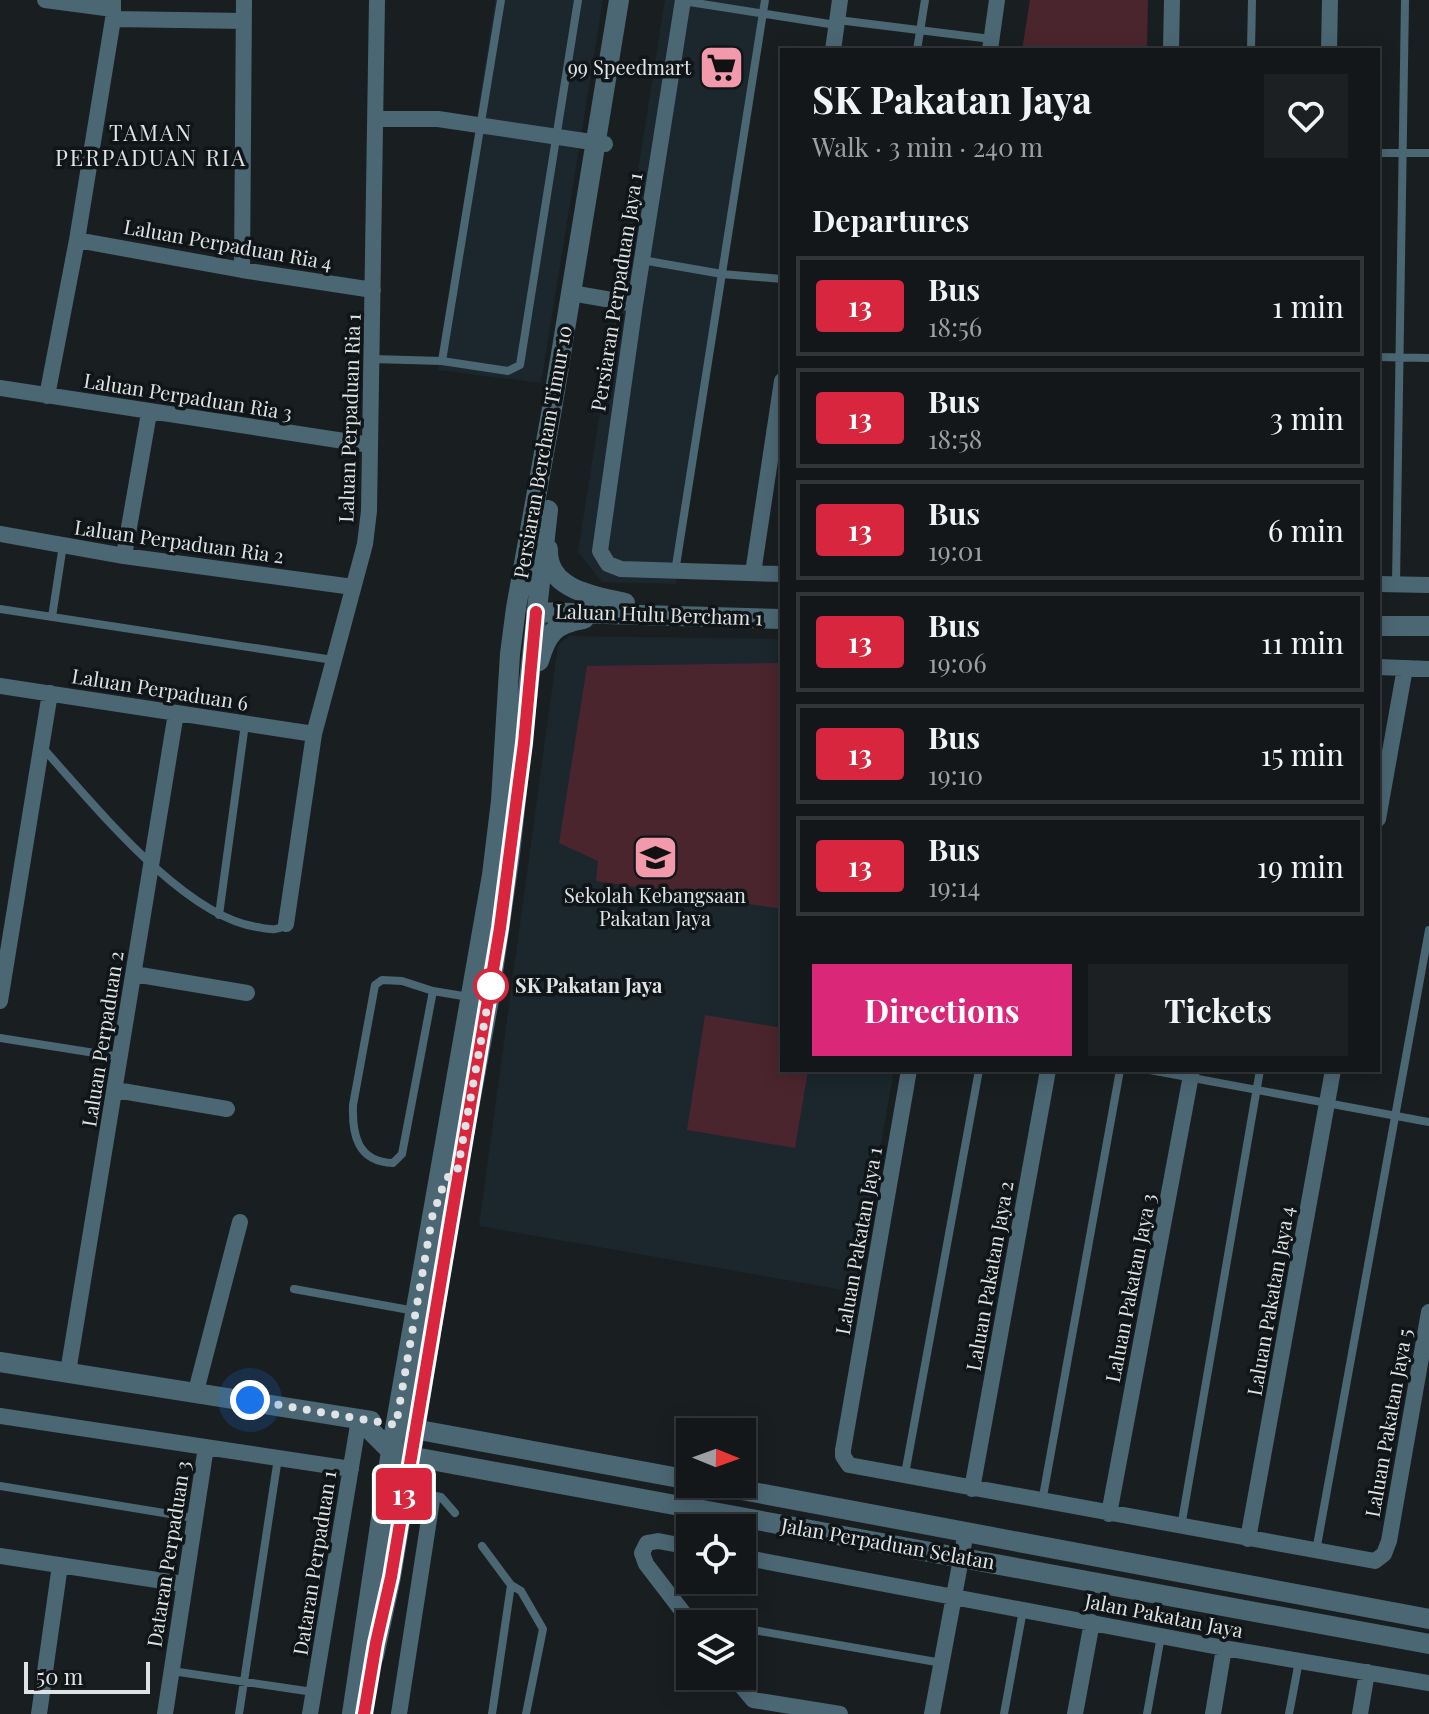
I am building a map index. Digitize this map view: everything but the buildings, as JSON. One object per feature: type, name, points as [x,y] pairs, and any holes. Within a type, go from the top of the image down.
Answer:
[{"type":"street","points":[[45,0],[244,21]]},
{"type":"street","points":[[242,270],[244,0]]},
{"type":"street","name":"Laluan Perpaduan Ria 1","points":[[286,924],[314,734],[365,544],[369,511],[377,0]]},
{"type":"street","name":"Persiaran Bercham Timur 10","points":[[534,605],[619,0]]},
{"type":"street","name":"Persiaran Bercham Timur 10","points":[[600,143],[628,0]]},
{"type":"street","points":[[833,48],[840,0]]},
{"type":"street","points":[[991,45],[997,0]]},
{"type":"street","points":[[1171,48],[1172,0]]},
{"type":"street","points":[[1329,48],[1330,0]]},
{"type":"street","name":"Persiaran Perpaduan Jaya 1","points":[[675,572],[614,568],[603,558],[600,543],[683,1]]},
{"type":"street","points":[[47,396],[77,240],[113,9]]},
{"type":"street","points":[[376,119],[438,119],[600,143]]},
{"type":"street","name":"Laluan Perpaduan Ria 4","points":[[77,240],[373,290]]},
{"type":"street","points":[[576,294],[635,304]]},
{"type":"street","name":"Persiaran Bercham Timur 10","points":[[515,748],[510,654],[522,570],[576,294]]},
{"type":"street","name":"Laluan Perpaduan Ria 3","points":[[0,388],[370,445]]},
{"type":"street","points":[[753,573],[780,394]]},
{"type":"street","points":[[124,556],[149,413]]},
{"type":"street","points":[[552,477],[548,556],[553,572],[573,589],[624,608]]},
{"type":"street","name":"Laluan Perpaduan Ria 2","points":[[0,534],[124,556],[353,587]]},
{"type":"street","points":[[352,1714],[400,1454],[457,1173],[534,605],[527,591],[530,538]]},
{"type":"street","points":[[675,572],[780,574]]},
{"type":"street","points":[[1380,584],[1429,585]]},
{"type":"street","name":"Laluan Hulu Bercham 1","points":[[534,605],[780,608]]},
{"type":"street","points":[[515,748],[545,642],[565,622],[624,608]]},
{"type":"street","name":"Laluan Hulu Bercham 1","points":[[624,608],[780,619]]},
{"type":"street","points":[[1380,626],[1429,626]]},
{"type":"street","points":[[1380,667],[1429,669]]},
{"type":"street","points":[[1380,808],[1405,668]]},
{"type":"street","name":"Laluan Perpaduan 6","points":[[0,686],[314,734]]},
{"type":"street","points":[[0,1001],[50,693]]},
{"type":"street","name":"Laluan Perpaduan 2","points":[[68,1372],[176,713]]},
{"type":"street","points":[[134,974],[247,993]]},
{"type":"street","points":[[406,1427],[416,1311],[434,1207],[480,999]]},
{"type":"street","name":"Laluan Pakatan Jaya 1","points":[[904,1477],[855,1467],[845,1461],[843,1450],[909,1072]]},
{"type":"street","name":"Laluan Pakatan Jaya 2","points":[[972,1489],[1048,1072]]},
{"type":"street","name":"Laluan Pakatan Jaya 4","points":[[1248,1539],[1333,1072]]},
{"type":"street","name":"Laluan Pakatan Jaya 3","points":[[1109,1514],[1192,1074]]},
{"type":"street","points":[[116,1090],[227,1109]]},
{"type":"street","points":[[434,1207],[439,1202],[444,1180],[450,1174],[457,1173]]},
{"type":"street","points":[[196,1391],[240,1222]]},
{"type":"street","name":"Laluan Pakatan Jaya 5","points":[[1316,1551],[1375,1561],[1384,1554],[1389,1541],[1429,1312]]},
{"type":"street","points":[[0,1362],[196,1391],[676,1477]]},
{"type":"street","points":[[0,1416],[351,1469]]},
{"type":"street","points":[[359,1419],[400,1454]]},
{"type":"street","name":"Dataran Perpaduan 1","points":[[310,1714],[359,1419]]},
{"type":"street","name":"Dataran Perpaduan 3","points":[[165,1714],[206,1447]]},
{"type":"street","points":[[364,1714],[391,1577],[400,1454]]},
{"type":"street","name":"Jalan Perpaduan Selatan","points":[[400,1454],[1429,1644]]},
{"type":"street","points":[[904,1477],[1316,1551]]},
{"type":"street","name":"Jalan Perpaduan Selatan","points":[[756,1493],[1429,1619]]},
{"type":"street","points":[[399,1714],[432,1500]]},
{"type":"street","points":[[932,1714],[966,1532]]},
{"type":"street","points":[[676,1545],[653,1541],[643,1548],[642,1553],[646,1564],[682,1610]]},
{"type":"street","points":[[0,1556],[183,1584]]},
{"type":"street","name":"Jalan Pakatan Jaya","points":[[756,1560],[1224,1648],[1429,1683]]},
{"type":"street","points":[[39,1714],[60,1565]]},
{"type":"street","points":[[1075,1714],[1092,1622]]},
{"type":"street","points":[[1213,1714],[1224,1648]]},
{"type":"street","points":[[1360,1714],[1367,1672]]},
{"type":"street","points":[[745,1690],[753,1700],[840,1714]]},
{"type":"lane","points":[[442,361],[501,0]]},
{"type":"lane","points":[[372,359],[442,361],[508,371],[520,365],[578,0]]},
{"type":"lane","points":[[675,572],[765,0]]},
{"type":"lane","points":[[917,48],[925,0]]},
{"type":"lane","points":[[1251,48],[1252,0]]},
{"type":"lane","points":[[1396,584],[1405,0]]},
{"type":"lane","points":[[683,1],[763,14],[920,30],[991,45]]},
{"type":"lane","points":[[1380,153],[1429,153]]},
{"type":"lane","points":[[642,260],[722,274],[780,279]]},
{"type":"lane","points":[[1380,357],[1429,358]]},
{"type":"lane","points":[[52,617],[63,545]]},
{"type":"lane","points":[[0,609],[333,660]]},
{"type":"lane","points":[[219,915],[245,724]]},
{"type":"lane","points":[[41,746],[151,865],[219,915],[234,923],[273,930],[286,924]]},
{"type":"lane","points":[[1316,1551],[1429,930]]},
{"type":"lane","points":[[433,991],[402,1154],[393,1163],[378,1161],[367,1154],[357,1141],[352,1124],[375,985],[382,980],[402,981],[433,991],[480,999]]},
{"type":"lane","points":[[0,1038],[121,1058]]},
{"type":"lane","points":[[904,1477],[979,1072]]},
{"type":"lane","points":[[1042,1502],[1120,1072]]},
{"type":"lane","points":[[1171,1072],[1429,1122]]},
{"type":"lane","points":[[1181,1527],[1260,1072]]},
{"type":"lane","points":[[294,1289],[416,1311]]},
{"type":"lane","points":[[239,1714],[278,1458]]},
{"type":"lane","points":[[0,1486],[194,1518]]},
{"type":"lane","points":[[432,1500],[436,1496],[441,1497],[455,1513]]},
{"type":"lane","points":[[482,1546],[511,1585],[521,1591],[543,1629],[526,1714]]},
{"type":"lane","points":[[492,1714],[511,1585]]},
{"type":"lane","points":[[1004,1714],[1023,1610]]},
{"type":"lane","points":[[756,1630],[942,1663]]},
{"type":"lane","points":[[1147,1714],[1161,1635]]},
{"type":"lane","points":[[1289,1714],[1299,1661]]},
{"type":"lane","points":[[171,1671],[314,1693]]},
{"type":"shaded area","points":[[495,0],[603,0],[541,383],[438,370]]},
{"type":"shaded area","points":[[665,0],[764,0],[676,584],[602,582],[578,552]]},
{"type":"shaded area","points":[[1030,0],[1148,0],[1147,48],[1022,48]]},
{"type":"shaded area","name":"Sekolah Kebangsaan Pakatan Jaya","points":[[569,636],[780,639],[780,1072],[894,1072],[855,1292],[479,1226],[558,645]]},
{"type":"shaded area","points":[[780,663],[780,909],[596,881],[598,861],[559,843],[587,666]]},
{"type":"shaded area","points":[[705,1015],[780,1028],[780,1072],[808,1072],[795,1148],[687,1130]]},
{"type":"bus line","name":"13","points":[[364,1714],[391,1577],[457,1173],[489,1000],[514,826],[536,612]]},
{"type":"place","name":"99 Speedmart","points":[[722,68]]},
{"type":"place","name":"Sekolah Kebangsaan Pakatan Jaya","points":[[655,857]]},
{"type":"place","name":"SK Pakatan Jaya","points":[[491,986]]},
{"type":"district","name":"TAMAN PERPADUAN RIA","points":[[151,146]]},
{"type":"route","points":[[250,1400],[396,1425],[434,1207],[439,1202],[444,1180],[450,1174],[457,1173],[491,986]]}]
